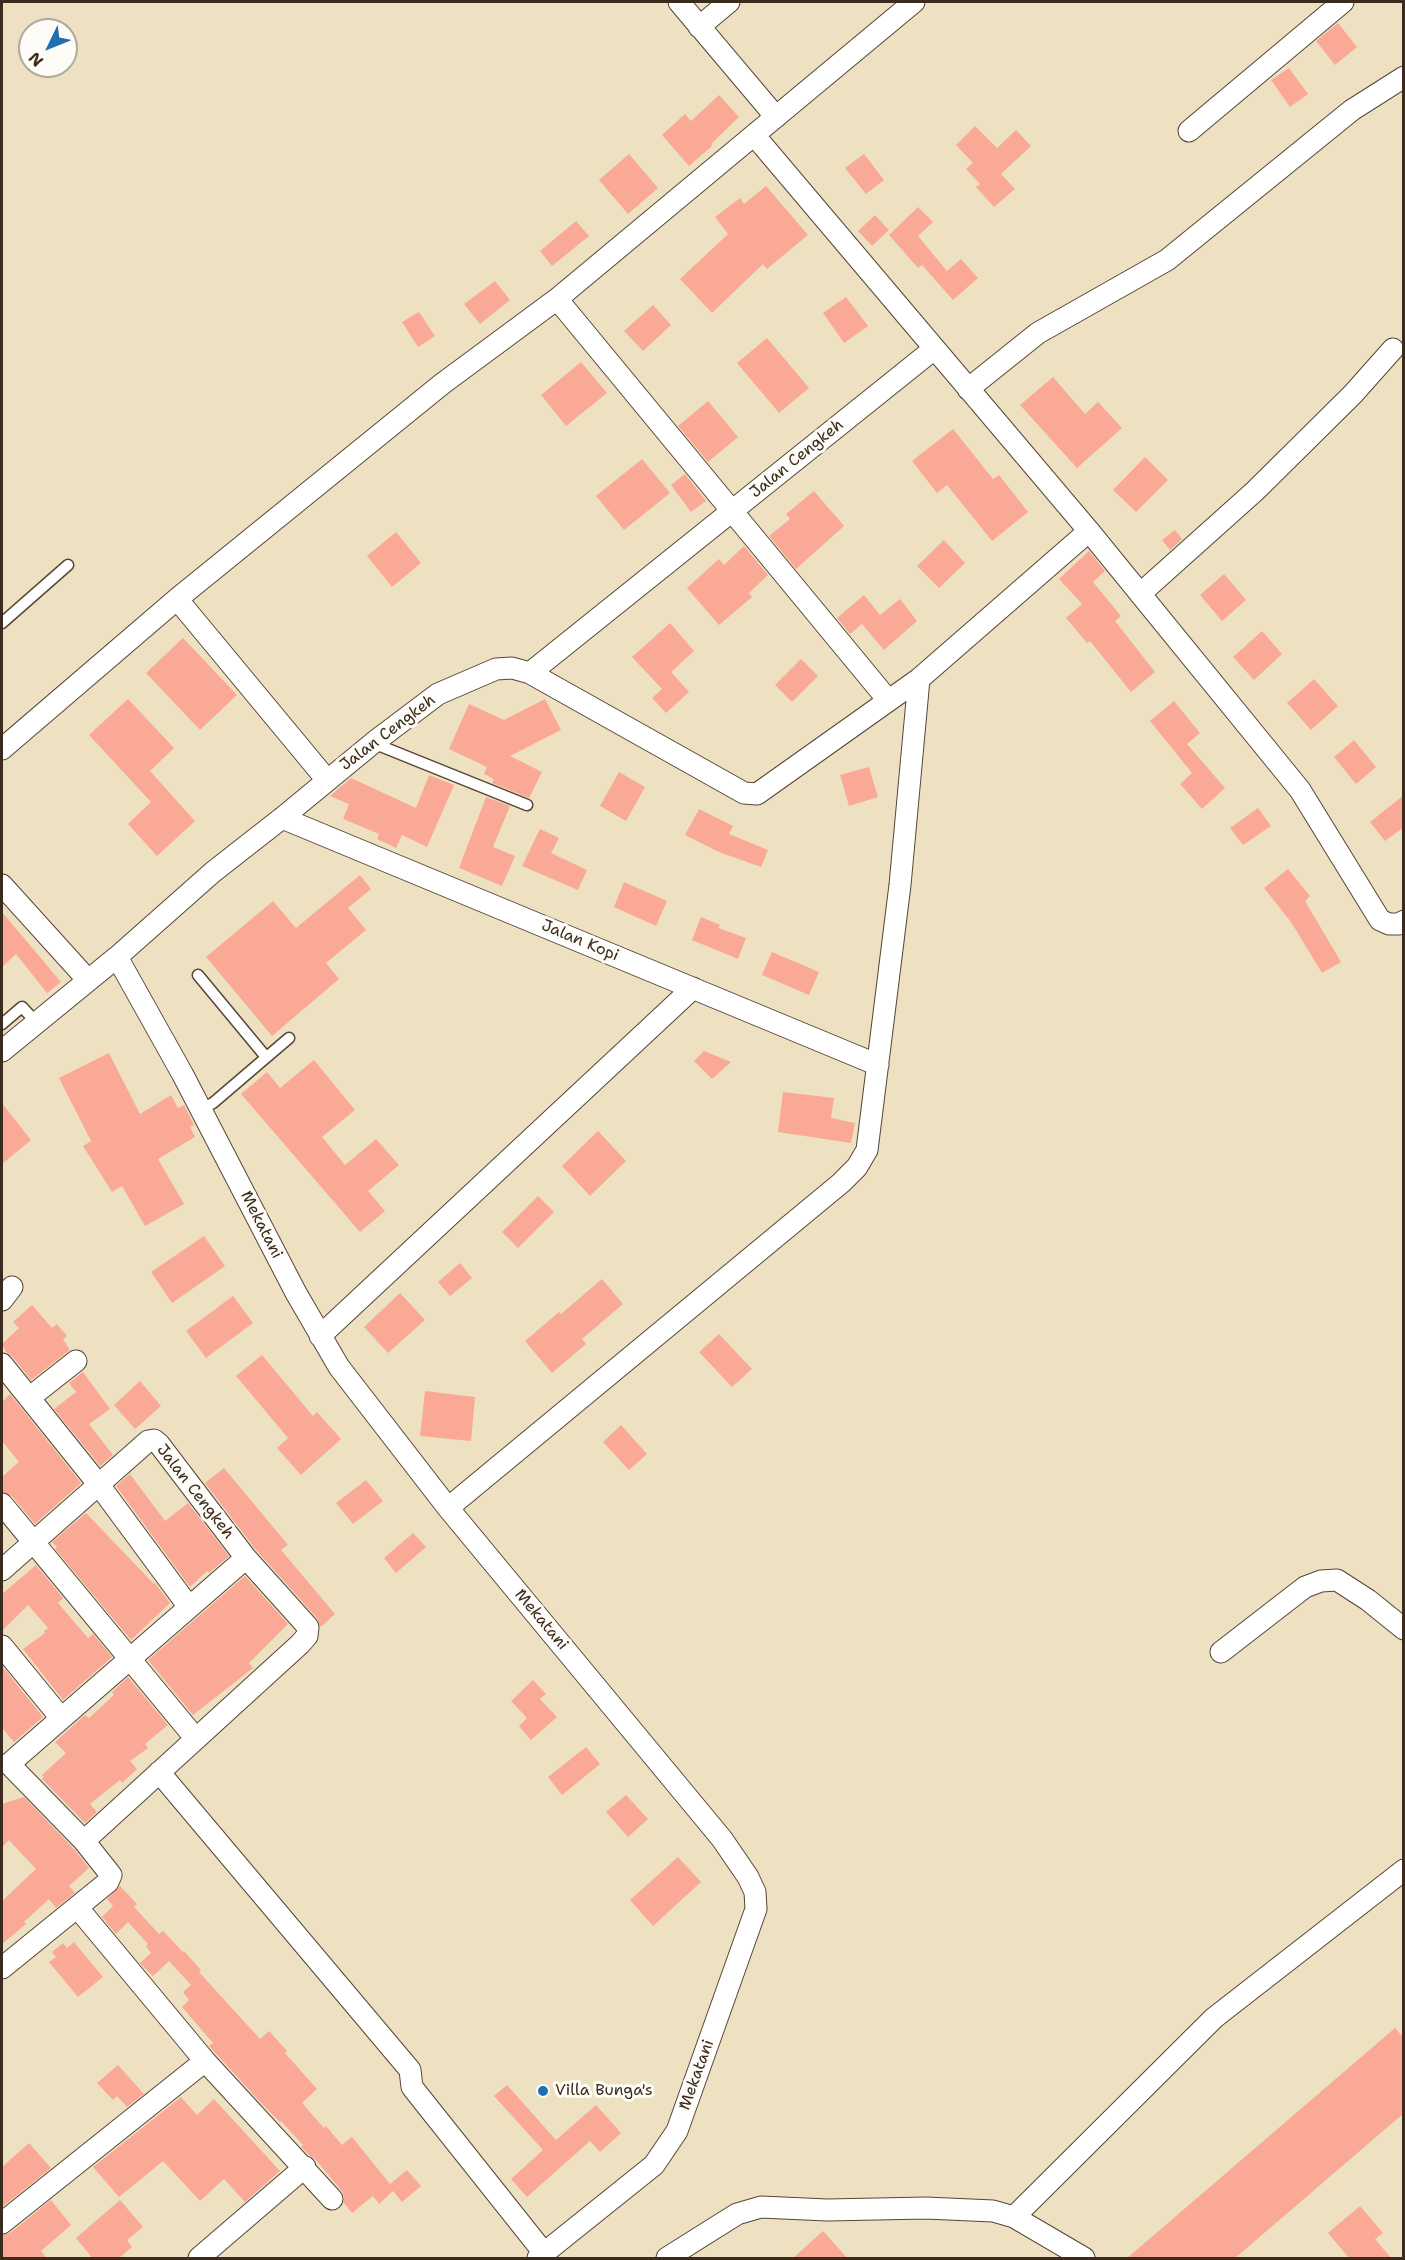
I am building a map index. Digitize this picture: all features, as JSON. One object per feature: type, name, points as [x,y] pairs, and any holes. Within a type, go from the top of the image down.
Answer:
[{"type":"street","points":[[679,2],[776,117]]},
{"type":"street","points":[[699,27],[729,2]]},
{"type":"street","points":[[2,749],[177,599],[442,384],[557,299],[914,2]]},
{"type":"street","points":[[1189,131],[1343,2]]},
{"type":"street","points":[[968,389],[1038,333],[1167,260],[1352,110],[1404,77]]},
{"type":"street","points":[[754,135],[1089,531],[1300,790],[1380,920],[1389,924],[1399,924],[1404,921]]},
{"type":"street","points":[[557,299],[888,700]]},
{"type":"street","name":"Jalan Cengkeh","points":[[2,1051],[87,979],[117,957],[213,872],[373,743],[438,694],[496,669],[512,668],[530,673],[934,349]]},
{"type":"street","points":[[1140,594],[1255,491],[1353,394],[1393,349]]},
{"type":"street","points":[[530,673],[744,793],[757,794],[919,679],[1089,531]]},
{"type":"street","points":[[177,599],[327,780]]},
{"type":"street","points":[[448,1508],[849,1175],[857,1167],[867,1150],[900,885],[919,679]]},
{"type":"street","name":"Jalan Kopi","points":[[282,818],[878,1065]]},
{"type":"street","points":[[2,885],[87,979]]},
{"type":"street","name":"Mekatani","points":[[117,957],[201,1109],[320,1335],[351,1386],[448,1508],[722,1839],[748,1877],[754,1892],[756,1909],[677,2131],[654,2165],[541,2256]]},
{"type":"street","points":[[320,1335],[693,988]]},
{"type":"street","points":[[29,1398],[76,1361]]},
{"type":"street","points":[[2,1364],[99,1485],[189,1606]]},
{"type":"street","name":"Jalan Cengkeh","points":[[2,1570],[147,1441],[154,1440],[159,1444],[246,1558],[308,1627],[307,1636],[300,1644],[196,1739]]},
{"type":"street","points":[[2,1504],[196,1739],[84,1841]]},
{"type":"street","points":[[2,1968],[111,1879],[111,1875],[84,1841],[5,1767],[246,1558]]},
{"type":"street","points":[[1221,1652],[1305,1587],[1321,1581],[1337,1580],[1368,1600],[1404,1629]]},
{"type":"street","points":[[2,1646],[61,1718]]},
{"type":"street","points":[[159,1772],[410,2070],[412,2086],[541,2256]]},
{"type":"street","points":[[1014,2217],[1214,2019],[1404,1870]]},
{"type":"street","points":[[77,1907],[206,2061],[332,2199]]},
{"type":"street","points":[[2,2223],[206,2061]]},
{"type":"street","points":[[199,2259],[304,2167]]},
{"type":"street","points":[[667,2259],[736,2214],[761,2206],[827,2210],[926,2208],[993,2211],[1014,2217],[1084,2259]]},
{"type":"lane","points":[[2,622],[68,565]]},
{"type":"lane","points":[[373,743],[527,805]]},
{"type":"lane","points":[[198,975],[266,1057]]},
{"type":"lane","points":[[2,1024],[22,1007],[36,1022]]},
{"type":"lane","points":[[201,1109],[213,1103],[289,1038]]},
{"type":"building","points":[[1338,23],[1357,47],[1335,65],[1316,41]]},
{"type":"building","points":[[1289,68],[1308,94],[1290,107],[1271,80]]},
{"type":"building","points":[[719,95],[739,117],[711,144],[712,146],[689,166],[662,135],[685,114],[691,121]]},
{"type":"building","points":[[975,126],[997,148],[1016,130],[1031,146],[1001,174],[1015,189],[994,207],[976,187],[980,184],[966,169],[973,163],[956,145]]},
{"type":"building","points":[[629,154],[658,188],[628,214],[599,180]]},
{"type":"building","points":[[864,154],[884,180],[866,194],[845,168]]},
{"type":"building","points":[[766,186],[808,235],[767,269],[763,264],[712,313],[680,279],[728,234],[715,217],[740,198],[744,204]]},
{"type":"building","points":[[918,207],[933,222],[918,236],[947,271],[961,259],[978,278],[953,300],[922,265],[918,268],[889,235]]},
{"type":"building","points":[[875,215],[889,230],[872,246],[858,231]]},
{"type":"building","points":[[576,221],[589,236],[552,266],[540,251]]},
{"type":"building","points":[[495,281],[510,300],[480,324],[464,304]]},
{"type":"building","points":[[846,297],[868,326],[844,343],[823,313]]},
{"type":"building","points":[[653,305],[671,325],[643,351],[624,331]]},
{"type":"building","points":[[419,312],[435,336],[418,347],[402,322]]},
{"type":"building","points":[[767,338],[809,388],[779,413],[737,363]]},
{"type":"building","points":[[581,362],[607,393],[566,426],[541,395]]},
{"type":"building","points":[[1053,377],[1085,414],[1098,402],[1122,428],[1077,468],[1020,405]]},
{"type":"building","points":[[708,401],[738,437],[708,462],[678,426]]},
{"type":"building","points":[[953,429],[993,479],[999,475],[1028,512],[992,541],[947,485],[937,493],[912,461]]},
{"type":"building","points":[[1145,457],[1168,480],[1136,512],[1113,490]]},
{"type":"building","points":[[642,459],[670,493],[624,530],[596,496]]},
{"type":"building","points":[[685,474],[706,501],[691,512],[671,485]]},
{"type":"building","points":[[814,491],[844,526],[796,569],[769,536],[790,519],[786,514]]},
{"type":"building","points":[[1175,530],[1182,539],[1170,550],[1162,540]]},
{"type":"building","points":[[396,532],[421,563],[392,587],[367,556]]},
{"type":"building","points":[[944,540],[965,563],[939,588],[917,566]]},
{"type":"building","points":[[744,546],[768,575],[749,593],[752,597],[719,625],[687,588],[719,559],[724,565]]},
{"type":"building","points":[[1089,551],[1105,571],[1093,582],[1121,616],[1115,621],[1155,672],[1131,692],[1090,641],[1087,643],[1066,618],[1082,604],[1059,579]]},
{"type":"building","points":[[1224,574],[1246,600],[1222,621],[1200,595]]},
{"type":"building","points":[[864,595],[880,615],[900,599],[917,621],[884,650],[862,624],[850,634],[837,618]]},
{"type":"building","points":[[670,623],[694,651],[671,672],[689,692],[666,713],[652,698],[662,689],[632,657]]},
{"type":"building","points":[[1262,631],[1282,654],[1254,680],[1233,657]]},
{"type":"building","points":[[183,638],[237,695],[200,730],[146,673]]},
{"type":"building","points":[[801,659],[818,676],[792,702],[775,685]]},
{"type":"building","points":[[1314,679],[1338,706],[1311,730],[1287,703]]},
{"type":"building","points":[[128,699],[174,748],[150,771],[195,821],[157,856],[128,824],[151,802],[89,735]]},
{"type":"building","points":[[545,699],[561,730],[510,756],[542,772],[529,798],[492,783],[494,779],[484,774],[487,767],[449,749],[469,704],[504,720]]},
{"type":"building","points":[[1174,701],[1200,733],[1187,744],[1225,788],[1202,809],[1180,784],[1192,773],[1150,721]]},
{"type":"building","points":[[1354,740],[1376,767],[1356,784],[1334,757]]},
{"type":"building","points":[[869,767],[878,797],[849,806],[840,775]]},
{"type":"building","points":[[619,772],[645,787],[626,821],[600,806]]},
{"type":"building","points":[[429,775],[454,785],[427,847],[402,835],[396,848],[377,839],[379,834],[343,819],[349,804],[330,796],[351,778],[416,808]]},
{"type":"building","points":[[1404,795],[1404,827],[1385,841],[1370,822]]},
{"type":"building","points":[[486,797],[510,806],[493,847],[515,856],[502,886],[459,868]]},
{"type":"building","points":[[1258,808],[1271,826],[1243,845],[1230,828]]},
{"type":"building","points":[[699,809],[733,826],[729,834],[768,850],[761,867],[719,852],[685,835]]},
{"type":"building","points":[[540,829],[559,838],[551,853],[587,870],[578,890],[522,866]]},
{"type":"building","points":[[1288,869],[1310,896],[1305,901],[1341,962],[1322,973],[1291,922],[1264,888]]},
{"type":"building","points":[[360,875],[371,889],[348,908],[366,930],[326,963],[339,979],[272,1036],[206,957],[273,901],[296,928]]},
{"type":"building","points":[[624,882],[667,901],[656,926],[614,907]]},
{"type":"building","points":[[2,912],[61,982],[47,993],[16,954],[2,967]]},
{"type":"building","points":[[701,917],[720,925],[718,928],[746,938],[738,959],[692,940]]},
{"type":"building","points":[[772,952],[819,972],[809,995],[762,975]]},
{"type":"building","points":[[704,1051],[731,1062],[712,1079],[694,1061]]},
{"type":"building","points":[[109,1053],[140,1114],[171,1095],[178,1108],[184,1105],[194,1125],[190,1127],[195,1137],[158,1159],[184,1204],[145,1226],[122,1186],[112,1192],[83,1146],[91,1141],[59,1078]]},
{"type":"building","points":[[314,1060],[355,1110],[322,1137],[345,1165],[376,1139],[399,1165],[368,1191],[385,1211],[360,1232],[241,1094],[267,1072],[280,1088]]},
{"type":"building","points":[[783,1092],[834,1098],[831,1118],[855,1123],[851,1143],[778,1132]]},
{"type":"building","points":[[2,1103],[31,1140],[2,1164]]},
{"type":"building","points":[[598,1131],[626,1161],[590,1196],[562,1166]]},
{"type":"building","points":[[538,1196],[554,1212],[518,1248],[502,1232]]},
{"type":"building","points":[[204,1236],[225,1266],[172,1303],[151,1272]]},
{"type":"building","points":[[460,1263],[472,1278],[450,1296],[438,1282]]},
{"type":"building","points":[[602,1279],[623,1304],[582,1339],[586,1344],[552,1373],[525,1341]]},
{"type":"building","points":[[400,1293],[425,1320],[388,1353],[364,1327]]},
{"type":"building","points":[[233,1296],[253,1323],[206,1358],[186,1331]]},
{"type":"building","points":[[32,1305],[52,1328],[57,1324],[67,1336],[63,1339],[70,1350],[31,1380],[12,1356],[6,1352],[2,1344],[19,1328],[13,1322]]},
{"type":"building","points":[[719,1334],[752,1369],[732,1387],[699,1352]]},
{"type":"building","points":[[262,1355],[313,1416],[317,1412],[341,1439],[301,1475],[277,1448],[288,1438],[236,1376]]},
{"type":"building","points":[[83,1372],[110,1409],[89,1424],[113,1455],[100,1466],[54,1409],[76,1392],[69,1383]]},
{"type":"building","points":[[140,1381],[161,1406],[135,1429],[114,1405]]},
{"type":"building","points":[[425,1391],[475,1397],[471,1441],[420,1436]]},
{"type":"building","points":[[10,1394],[81,1483],[35,1524],[12,1496],[2,1492],[2,1477],[19,1462],[2,1441],[2,1402]]},
{"type":"building","points":[[621,1425],[647,1454],[629,1470],[603,1442]]},
{"type":"building","points":[[224,1468],[288,1545],[281,1550],[335,1614],[321,1627],[317,1618],[256,1550],[205,1483]]},
{"type":"building","points":[[130,1474],[165,1521],[188,1503],[229,1556],[209,1573],[207,1571],[190,1587],[116,1486]]},
{"type":"building","points":[[366,1480],[383,1501],[353,1524],[336,1503]]},
{"type":"building","points":[[86,1513],[155,1583],[170,1603],[131,1640],[55,1549],[57,1547],[52,1542]]},
{"type":"building","points":[[413,1533],[426,1547],[396,1573],[384,1558]]},
{"type":"building","points":[[36,1565],[63,1598],[58,1603],[88,1638],[93,1634],[112,1657],[63,1700],[23,1649],[45,1633],[44,1631],[48,1628],[28,1605],[2,1631],[2,1594]]},
{"type":"building","points":[[245,1576],[288,1624],[249,1663],[253,1668],[193,1715],[148,1660]]},
{"type":"building","points":[[2,1666],[43,1717],[14,1742],[2,1728]]},
{"type":"building","points":[[128,1677],[168,1725],[145,1744],[148,1748],[130,1761],[137,1769],[122,1783],[120,1780],[90,1804],[97,1812],[85,1823],[42,1779],[44,1777],[42,1775],[66,1753],[55,1742],[85,1715],[89,1718],[114,1695],[112,1692]]},
{"type":"building","points":[[533,1680],[546,1694],[540,1699],[557,1717],[531,1740],[519,1726],[527,1718],[511,1701]]},
{"type":"building","points":[[586,1747],[600,1764],[562,1795],[548,1777]]},
{"type":"building","points":[[626,1795],[648,1819],[628,1837],[606,1812]]},
{"type":"building","points":[[24,1797],[89,1868],[69,1886],[75,1893],[56,1908],[49,1899],[24,1922],[26,1924],[2,1944],[2,1901],[36,1869],[9,1840],[2,1847],[2,1804]]},
{"type":"building","points":[[678,1857],[701,1882],[653,1926],[630,1900]]},
{"type":"building","points":[[120,1886],[137,1904],[134,1907],[159,1934],[163,1931],[184,1951],[201,1970],[199,1972],[260,2039],[269,2031],[287,2051],[285,2053],[317,2089],[302,2103],[324,2128],[326,2126],[342,2145],[352,2137],[390,2184],[407,2170],[421,2186],[402,2202],[393,2191],[379,2204],[373,2196],[352,2213],[344,2203],[342,2191],[315,2159],[301,2147],[303,2145],[209,2046],[213,2043],[182,2007],[189,2000],[183,1992],[191,1985],[169,1961],[153,1976],[140,1963],[151,1953],[146,1946],[148,1944],[128,1922],[116,1934],[102,1917],[113,1906],[107,1899]]},
{"type":"building","points":[[74,1942],[103,1977],[78,1997],[49,1962],[56,1957],[52,1952],[63,1943],[67,1948]]},
{"type":"building","points":[[1395,2028],[1404,2038],[1404,2113],[1234,2259],[1126,2259]]},
{"type":"building","points":[[118,2065],[144,2094],[127,2107],[117,2096],[113,2100],[97,2083]]},
{"type":"building","points":[[507,2085],[556,2140],[596,2105],[621,2133],[600,2152],[590,2141],[527,2197],[511,2179],[543,2150],[494,2096]]},
{"type":"building","points":[[181,2097],[197,2115],[214,2099],[280,2171],[245,2202],[224,2179],[200,2201],[163,2161],[119,2197],[93,2167]]},
{"type":"building","points":[[29,2143],[51,2168],[2,2207],[2,2167]]},
{"type":"building","points":[[51,2200],[71,2225],[41,2251],[47,2259],[2,2259],[2,2235],[10,2233]]},
{"type":"building","points":[[120,2200],[143,2227],[127,2240],[132,2247],[118,2259],[93,2259],[76,2238]]},
{"type":"building","points":[[1360,2206],[1383,2233],[1375,2239],[1392,2259],[1350,2259],[1328,2233]]},
{"type":"building","points":[[823,2231],[848,2259],[792,2259]]},
{"type":"place","name":"Villa Bunga's","points":[[543,2091]]}]
